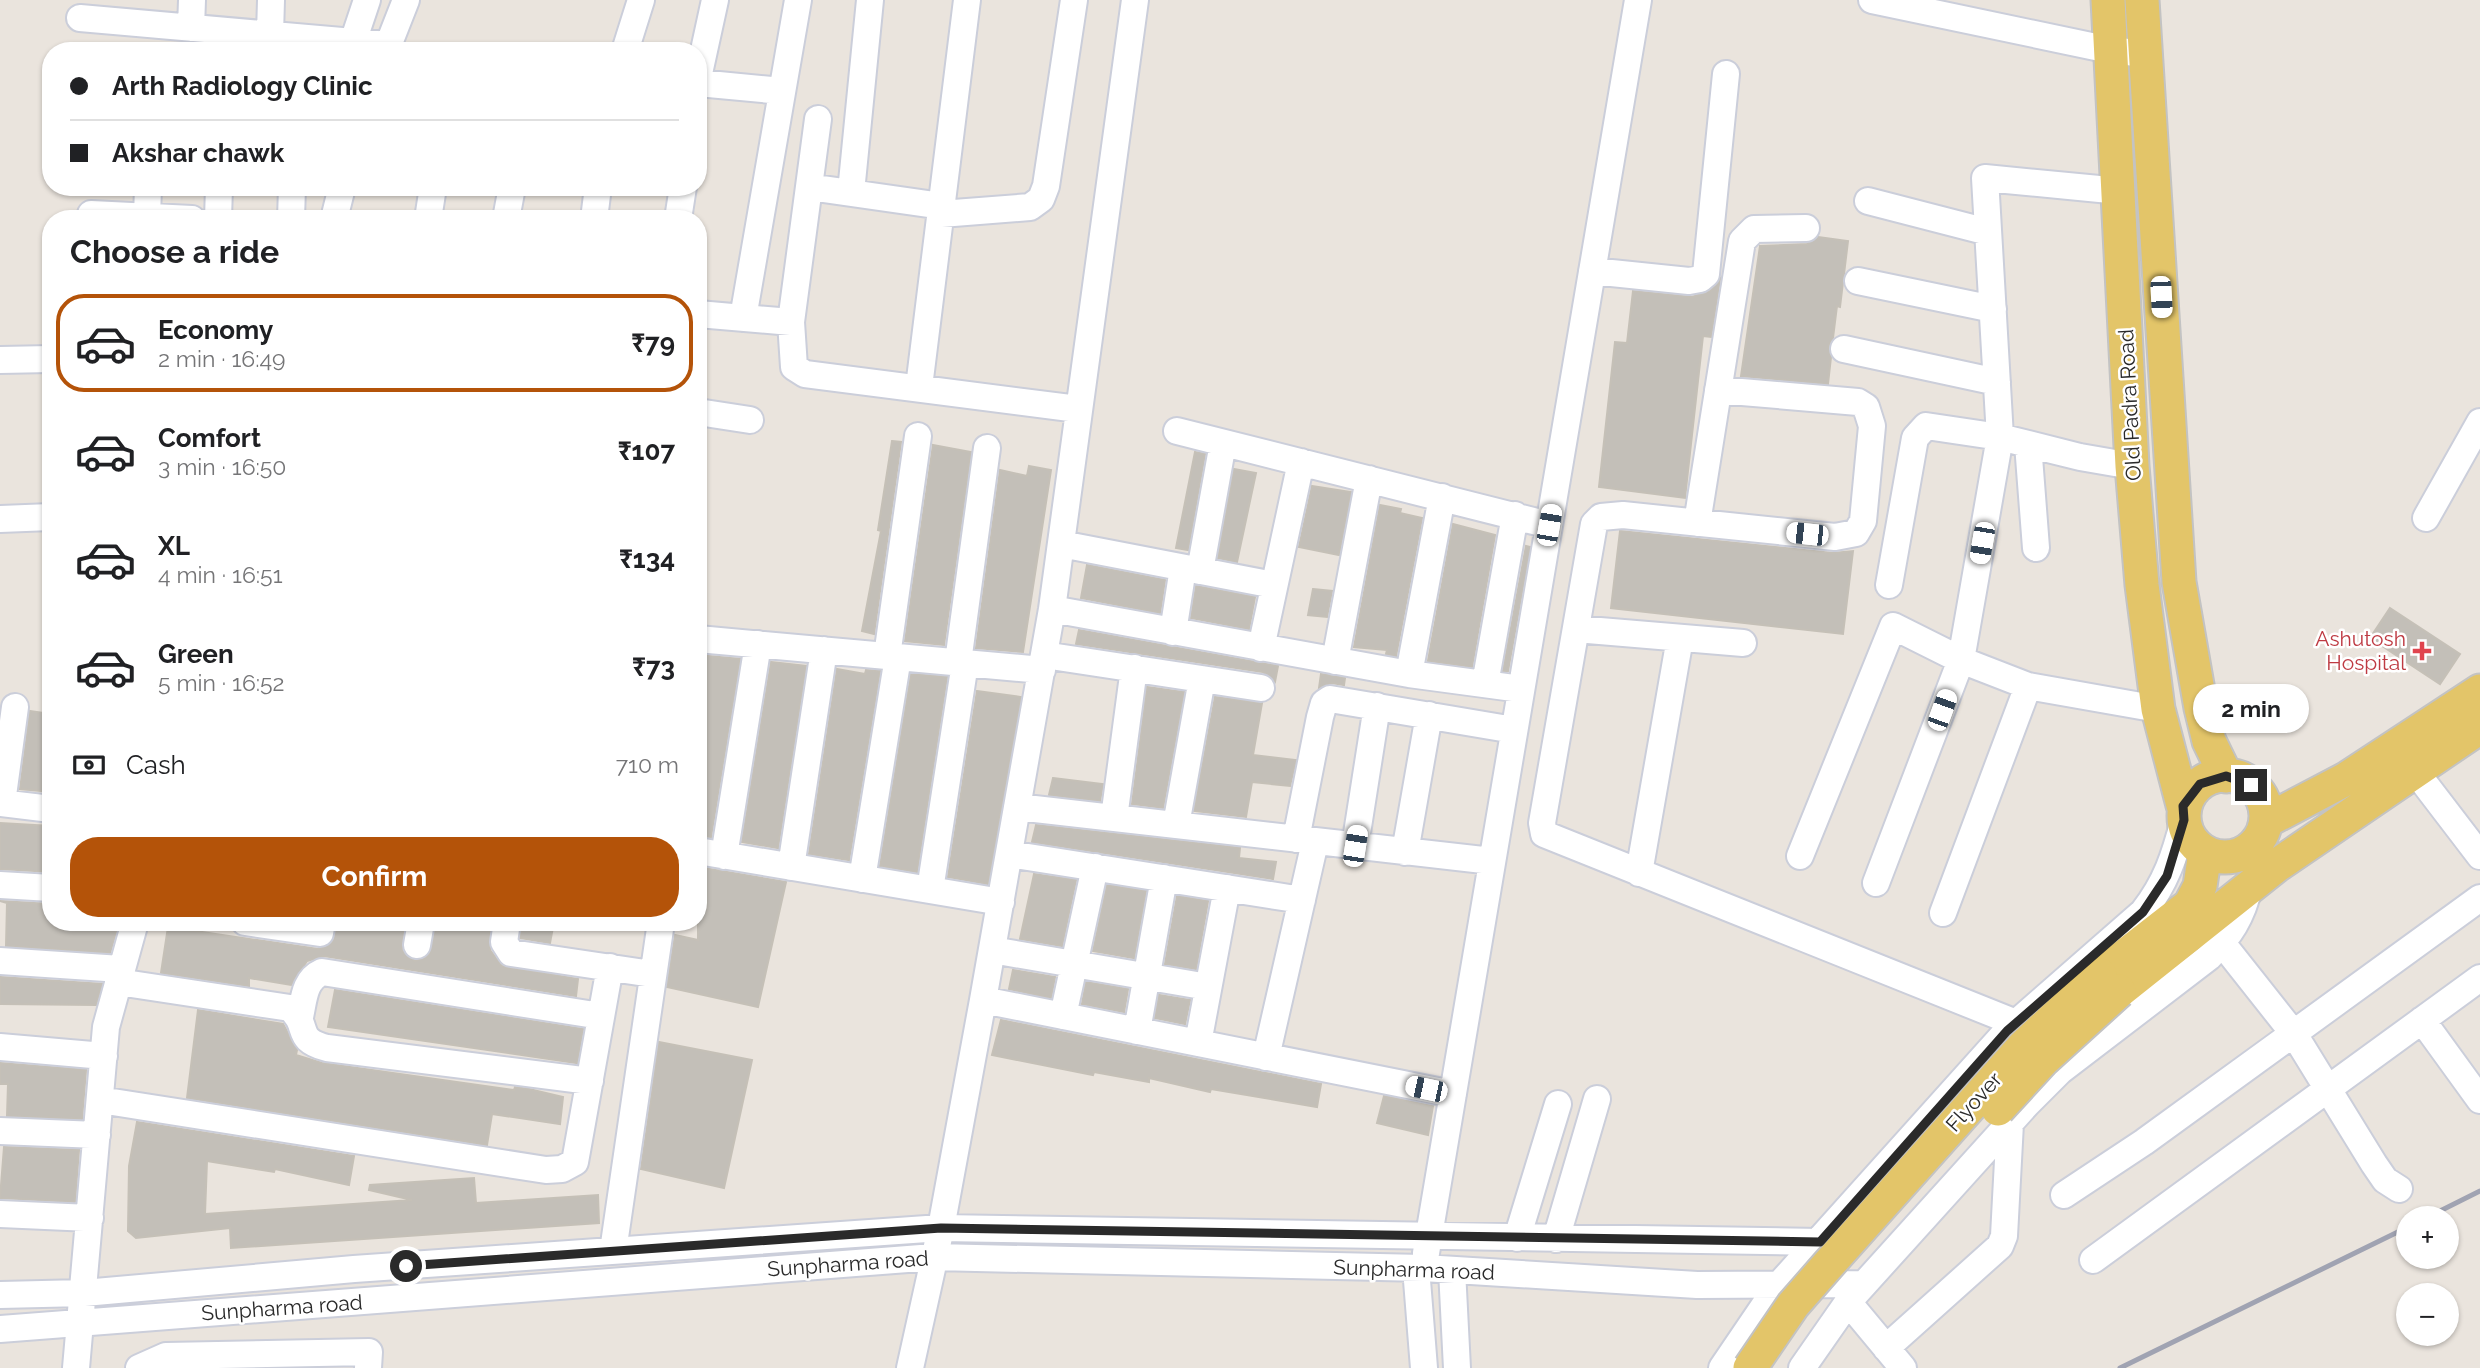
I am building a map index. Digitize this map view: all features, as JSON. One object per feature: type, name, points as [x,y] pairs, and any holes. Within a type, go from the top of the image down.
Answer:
[{"type":"main road","name":"Old Padra Road","points":[[2142,0],[2179,582],[2201,708],[2209,741],[2226,776]]},
{"type":"main road","name":"Old Padra Road","points":[[2100,2],[2110,50],[2120,191],[2132,466],[2142,585],[2158,709],[2184,813]]},
{"type":"main road","points":[[2319,836],[2284,837],[2265,825],[2260,795],[2239,778],[2226,776],[2200,784],[2184,813],[2194,844],[2205,852],[2231,857],[2244,853],[2255,845],[2265,825],[2346,779],[2480,691]]},
{"type":"main road","name":"Flyover","points":[[1750,1368],[1793,1305],[2024,1046],[2100,975],[2249,887],[2480,727]]},
{"type":"main road","name":"Flyover","points":[[1774,1368],[1843,1279],[2043,1060],[2119,991],[2178,930],[2200,886],[2205,852]]},
{"type":"street","points":[[191,28],[192,0]]},
{"type":"street","points":[[270,34],[271,0]]},
{"type":"street","points":[[80,18],[120,11],[191,28],[353,42],[367,0]]},
{"type":"street","points":[[389,42],[406,0]]},
{"type":"street","points":[[628,42],[641,0]]},
{"type":"street","points":[[706,42],[715,0]]},
{"type":"street","points":[[743,318],[798,0]]},
{"type":"street","points":[[851,192],[870,0]]},
{"type":"street","points":[[919,387],[967,0]]},
{"type":"street","points":[[809,187],[851,192],[942,210],[1030,207],[1041,199],[1046,186],[1074,0]]},
{"type":"street","points":[[909,1368],[941,1228],[984,1000],[1052,609],[1135,0]]},
{"type":"street","points":[[1424,1368],[1420,1268],[1429,1236],[1638,0]]},
{"type":"street","points":[[1872,0],[2110,50],[2145,54]]},
{"type":"street","points":[[1592,271],[1689,281],[1700,279],[1706,274],[1726,74]]},
{"type":"street","points":[[707,81],[782,90]]},
{"type":"street","points":[[818,118],[791,322],[794,367],[805,374],[1079,409]]},
{"type":"street","points":[[1876,883],[1961,660],[2000,437],[1985,178],[2120,191]]},
{"type":"street","points":[[1868,201],[1988,232]]},
{"type":"street","points":[[1698,523],[1742,241],[1754,229],[1806,228]]},
{"type":"street","points":[[1858,281],[1993,309]]},
{"type":"street","points":[[707,315],[791,322]]},
{"type":"street","points":[[1844,349],[1997,382]]},
{"type":"street","points":[[0,360],[42,359]]},
{"type":"street","points":[[1717,390],[1858,402],[1866,407],[1872,426],[1863,521],[1856,533],[1835,537],[1623,515],[1601,517],[1594,524],[1542,822],[1544,834],[2016,1023]]},
{"type":"street","points":[[707,413],[750,419]]},
{"type":"street","points":[[1889,585],[1915,438],[1920,429],[1933,425],[2132,466]]},
{"type":"street","points":[[2426,518],[2478,430]]},
{"type":"street","points":[[1177,431],[1549,525]]},
{"type":"street","points":[[862,879],[893,656],[918,436]]},
{"type":"street","points":[[1173,632],[1223,443]]},
{"type":"street","points":[[2028,444],[2036,548]]},
{"type":"street","points":[[930,890],[987,448]]},
{"type":"street","points":[[1261,648],[1301,462]]},
{"type":"street","points":[[1335,661],[1369,479]]},
{"type":"street","points":[[1409,674],[1442,497]]},
{"type":"street","points":[[1485,684],[1515,515]]},
{"type":"street","points":[[0,519],[42,517]]},
{"type":"street","points":[[1061,544],[1274,585]]},
{"type":"street","points":[[1052,609],[1409,674],[1521,689]]},
{"type":"street","points":[[1800,856],[1893,626],[1961,660],[2028,686],[2158,709]]},
{"type":"street","points":[[1576,629],[1743,643]]},
{"type":"street","points":[[1639,873],[1680,638]]},
{"type":"street","points":[[707,640],[961,663],[1043,662],[1134,668],[1261,688]]},
{"type":"street","points":[[724,856],[758,644]]},
{"type":"street","points":[[792,867],[824,650]]},
{"type":"street","points":[[1114,818],[1134,668]]},
{"type":"street","points":[[1176,825],[1202,679]]},
{"type":"street","points":[[1943,913],[2028,686]]},
{"type":"street","points":[[1266,1057],[1302,900],[1306,840],[1324,704],[1330,699],[1340,699],[1514,730]]},
{"type":"street","points":[[1355,846],[1377,706]]},
{"type":"street","points":[[15,707],[1,803],[42,808]]},
{"type":"street","points":[[1405,852],[1429,715]]},
{"type":"street","points":[[2415,771],[2480,856]]},
{"type":"street","points":[[1017,807],[1492,861]]},
{"type":"street","points":[[1722,1368],[1777,1287],[2016,1023],[2143,912],[2161,889],[2173,863],[2184,813]]},
{"type":"street","points":[[707,853],[1001,902]]},
{"type":"street","points":[[1009,854],[1302,900]]},
{"type":"street","points":[[1063,1016],[1095,867]]},
{"type":"street","points":[[1137,1031],[1164,878]]},
{"type":"street","points":[[0,886],[42,888]]},
{"type":"street","points":[[1802,1368],[1856,1293],[2060,1071],[2208,957],[2222,943],[2235,928],[2244,911],[2249,887]]},
{"type":"street","points":[[1198,1043],[1227,888]]},
{"type":"street","points":[[2064,1195],[2144,1142],[2480,898]]},
{"type":"street","points":[[76,1368],[106,1027],[132,931]]},
{"type":"street","points":[[506,931],[504,942],[511,953],[652,974]]},
{"type":"street","points":[[612,1251],[659,931]]},
{"type":"street","points":[[2222,943],[2294,1034],[2385,1180],[2399,1189]]},
{"type":"street","points":[[992,950],[1208,987]]},
{"type":"street","points":[[0,961],[119,975],[290,1008],[300,1017]]},
{"type":"street","points":[[100,1100],[546,1170],[562,1169],[575,1162],[610,967]]},
{"type":"street","points":[[590,1081],[327,1048],[310,1043],[304,1035],[300,1017],[307,987],[313,976],[322,972],[601,1016]]},
{"type":"street","points":[[2093,1260],[2480,978]]},
{"type":"street","points":[[984,1000],[1453,1094]]},
{"type":"street","points":[[2422,1020],[2480,1101]]},
{"type":"street","points":[[0,1047],[104,1056]]},
{"type":"street","points":[[1556,1239],[1597,1099]]},
{"type":"street","points":[[1517,1238],[1558,1104]]},
{"type":"street","points":[[1856,1293],[1895,1358],[2000,1246],[2004,1236],[2010,1123]]},
{"type":"street","points":[[0,1131],[97,1135]]},
{"type":"street","points":[[0,1214],[90,1217]]},
{"type":"street","name":"Sunpharma road","points":[[0,1295],[84,1293],[941,1228],[1646,1242],[1820,1242]]},
{"type":"street","name":"Sunpharma road","points":[[0,1329],[934,1258],[1420,1268],[1697,1286],[1777,1287],[1856,1293]]},
{"type":"street","points":[[1452,1270],[1457,1368]]},
{"type":"street","points":[[139,1368],[166,1356],[369,1352],[368,1368]]},
{"type":"building","points":[[1818,237],[1848,241],[1840,307],[1837,306],[1833,338],[1829,346],[1831,357],[1828,384],[1741,376],[1760,246],[1807,244]]},
{"type":"building","points":[[1720,279],[1711,337],[1703,336],[1685,498],[1599,487],[1615,342],[1627,343],[1633,291],[1692,297],[1710,291]]},
{"type":"building","points":[[892,441],[901,442],[874,634],[862,631],[881,531],[878,530]]},
{"type":"building","points":[[933,445],[971,452],[944,645],[905,641]]},
{"type":"building","points":[[1195,452],[1205,454],[1188,550],[1176,548]]},
{"type":"building","points":[[1029,466],[1051,470],[1023,652],[976,648],[1000,470],[1027,476]]},
{"type":"building","points":[[1234,469],[1256,473],[1237,562],[1218,558]]},
{"type":"building","points":[[1312,486],[1351,492],[1339,555],[1299,547]]},
{"type":"building","points":[[1380,505],[1401,509],[1400,513],[1422,518],[1396,656],[1386,654],[1387,650],[1354,647]]},
{"type":"building","points":[[1453,524],[1495,535],[1472,667],[1428,661]]},
{"type":"building","points":[[1620,531],[1833,553],[1853,551],[1843,634],[1611,608]]},
{"type":"building","points":[[1526,546],[1530,547],[1508,671],[1503,671]]},
{"type":"building","points":[[1087,565],[1165,580],[1160,613],[1081,598]]},
{"type":"building","points":[[1196,586],[1255,597],[1249,629],[1191,618]]},
{"type":"building","points":[[1313,589],[1332,591],[1327,617],[1308,615]]},
{"type":"building","points":[[2390,608],[2460,654],[2440,684],[2370,638]]},
{"type":"building","points":[[1079,630],[1278,666],[1275,682],[1263,672],[1076,644]]},
{"type":"building","points":[[707,656],[740,659],[711,837],[707,837]]},
{"type":"building","points":[[771,662],[806,666],[778,848],[742,842]]},
{"type":"building","points":[[837,669],[865,674],[866,670],[880,671],[849,860],[809,854]]},
{"type":"building","points":[[911,674],[947,677],[917,872],[880,866]]},
{"type":"building","points":[[1321,674],[1345,678],[1344,685],[1332,683],[1319,688]]},
{"type":"building","points":[[1147,687],[1184,692],[1163,808],[1132,804]]},
{"type":"building","points":[[977,691],[1021,697],[988,884],[948,877]]},
{"type":"building","points":[[1215,697],[1262,703],[1253,755],[1296,760],[1290,786],[1252,782],[1246,817],[1194,811]]},
{"type":"building","points":[[30,711],[42,713],[42,791],[20,789]]},
{"type":"building","points":[[1053,778],[1103,784],[1100,801],[1049,795]]},
{"type":"building","points":[[0,823],[42,825],[42,871],[0,869]]},
{"type":"building","points":[[1036,825],[1240,848],[1239,858],[1276,862],[1273,879],[1032,842]]},
{"type":"building","points":[[707,869],[786,882],[758,1007],[667,987],[675,935],[698,940],[698,931],[707,931]]},
{"type":"building","points":[[1034,874],[1076,880],[1062,946],[1020,939]]},
{"type":"building","points":[[1107,885],[1146,891],[1134,958],[1093,951]]},
{"type":"building","points":[[1177,896],[1208,901],[1196,969],[1165,964]]},
{"type":"building","points":[[0,901],[42,903],[42,931],[116,931],[110,953],[6,946],[7,903]]},
{"type":"building","points":[[167,931],[195,931],[318,949],[332,942],[335,931],[404,931],[402,950],[415,961],[429,955],[434,931],[491,931],[490,950],[502,966],[578,979],[576,996],[324,956],[307,961],[291,985],[249,978],[249,986],[161,973]]},
{"type":"building","points":[[521,931],[552,931],[550,943],[520,938]]},
{"type":"building","points":[[1013,970],[1055,977],[1051,998],[1009,989]]},
{"type":"building","points":[[0,977],[102,984],[96,1005],[0,1004]]},
{"type":"building","points":[[1086,982],[1128,989],[1124,1012],[1082,1004]]},
{"type":"building","points":[[335,990],[583,1029],[577,1063],[328,1027]]},
{"type":"building","points":[[1159,995],[1190,1000],[1185,1024],[1155,1018]]},
{"type":"building","points":[[198,1010],[283,1024],[297,1050],[296,1055],[322,1063],[514,1090],[515,1087],[563,1097],[560,1124],[492,1114],[487,1145],[187,1098]]},
{"type":"building","points":[[1001,1020],[1321,1084],[1317,1107],[1211,1089],[1210,1092],[1149,1078],[1149,1082],[1094,1072],[1093,1075],[992,1055]]},
{"type":"building","points":[[659,1042],[752,1060],[724,1188],[641,1169]]},
{"type":"building","points":[[0,1063],[86,1070],[82,1119],[7,1116],[8,1084],[0,1084]]},
{"type":"building","points":[[1384,1096],[1433,1106],[1428,1135],[1377,1123]]},
{"type":"building","points":[[137,1122],[354,1156],[349,1185],[275,1169],[274,1172],[207,1161],[205,1214],[412,1200],[369,1190],[370,1185],[474,1178],[476,1203],[598,1195],[599,1223],[231,1248],[230,1228],[136,1238],[128,1231],[129,1166]]},
{"type":"building","points":[[4,1147],[79,1150],[75,1202],[0,1198]]},
{"type":"railway","points":[[2450,1206],[2480,1191]]},
{"type":"railway","points":[[2120,1368],[2396,1233]]},
{"type":"place","name":"Ashutosh Hospital","points":[[2422,651]]},
{"type":"route","points":[[406,1266],[941,1228],[1646,1242],[1820,1242],[2007,1031],[2143,912],[2161,889],[2173,863],[2184,820],[2183,806],[2200,784],[2212,778],[2226,776],[2239,778],[2251,785]]}]
